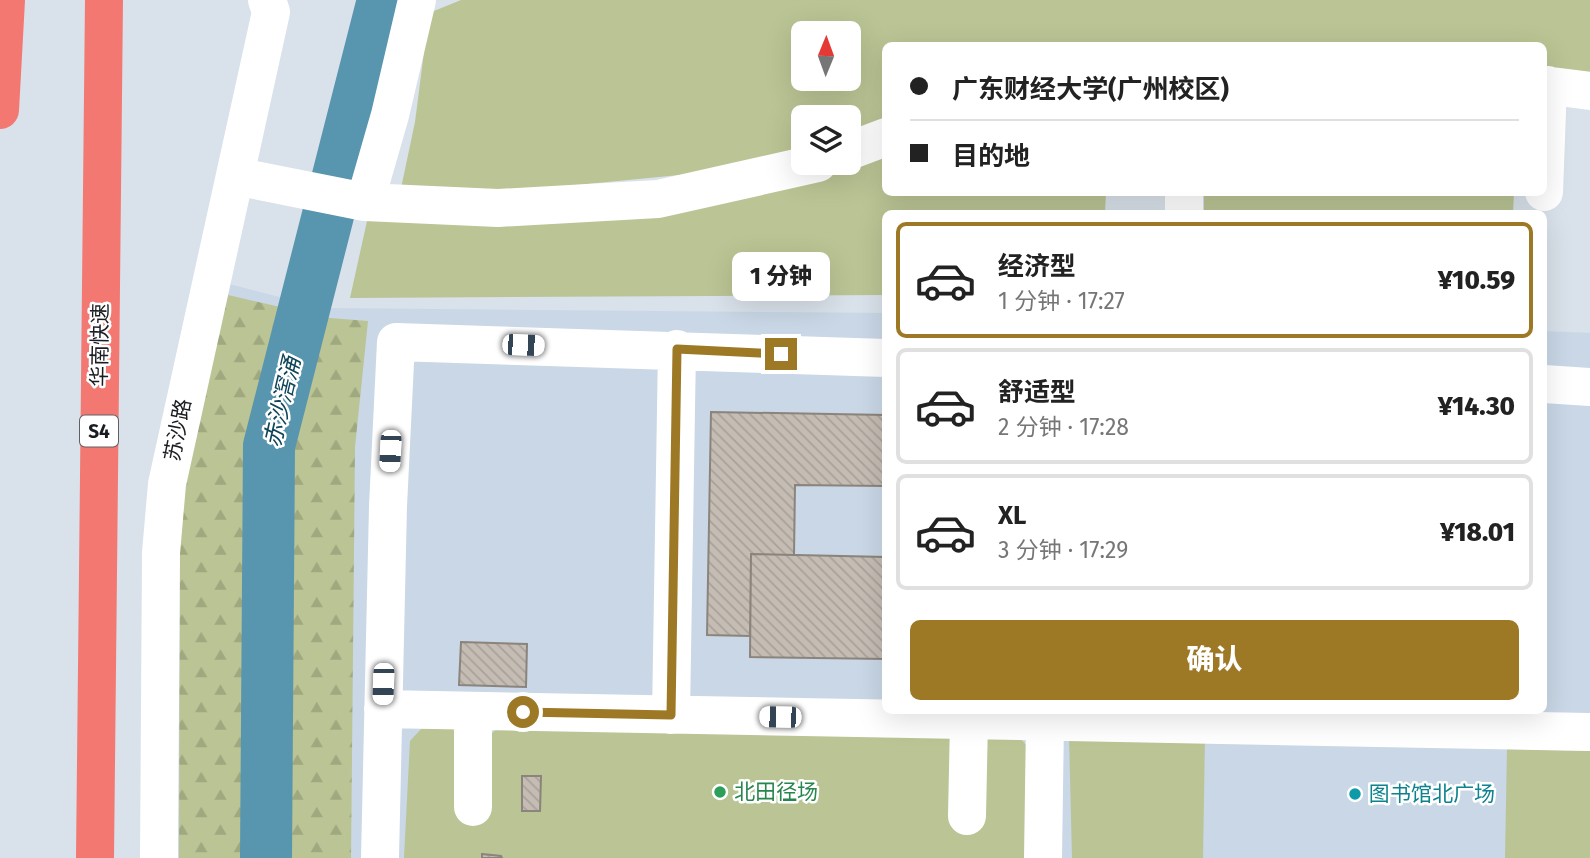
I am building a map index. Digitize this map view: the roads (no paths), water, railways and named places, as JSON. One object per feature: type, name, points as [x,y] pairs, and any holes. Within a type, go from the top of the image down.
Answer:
[{"type":"highway","name":"华南快速","points":[[95,858],[104,2]]},
{"type":"highway","points":[[0,110],[6,7]]},
{"type":"street","points":[[365,202],[390,115],[417,0]]},
{"type":"street","name":"苏沙路","points":[[159,858],[161,553],[167,484],[235,176],[269,6]]},
{"type":"street","points":[[1547,85],[1590,91]]},
{"type":"street","points":[[861,146],[882,138]]},
{"type":"street","points":[[235,176],[365,202],[498,208],[658,199],[791,169]]},
{"type":"street","points":[[380,858],[396,342],[677,349],[882,358]]},
{"type":"street","points":[[671,715],[677,349]]},
{"type":"street","points":[[1547,384],[1590,387]]},
{"type":"street","points":[[383,709],[1045,722],[1169,718],[1528,720],[1590,732]]},
{"type":"street","points":[[473,711],[473,807]]},
{"type":"street","points":[[967,816],[970,721]]},
{"type":"street","points":[[1043,858],[1045,722]]},
{"type":"waterway","name":"赤沙滘涌","points":[[266,858],[269,446],[383,0]]},
{"type":"place","name":"北田径场","points":[[720,792]]},
{"type":"place","name":"图书馆北广场","points":[[1355,794]]}]
